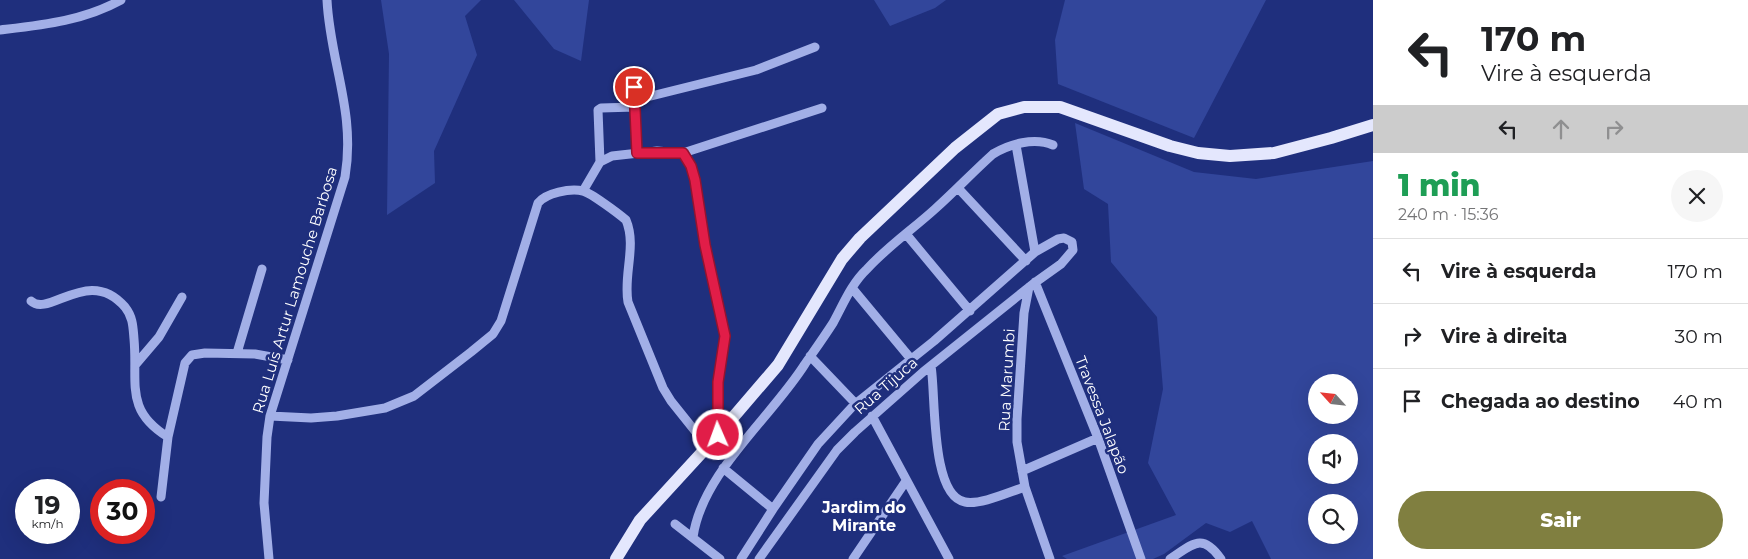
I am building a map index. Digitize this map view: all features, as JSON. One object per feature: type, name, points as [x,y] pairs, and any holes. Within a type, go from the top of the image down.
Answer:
[{"type":"main road","points":[[616,559],[640,520],[718,435],[778,365],[842,259],[860,238],[955,148],[989,120],[1009,110],[1038,106],[1070,109],[1170,146],[1198,153],[1230,156],[1274,153],[1373,125]]},
{"type":"street","points":[[0,30],[71,20],[109,7],[121,0]]},
{"type":"street","name":"Rua Luís Artur Lamouche Barbosa","points":[[269,559],[264,503],[267,437],[270,416],[347,164],[348,137],[345,99],[328,15],[327,0]]},
{"type":"street","points":[[583,191],[600,162],[598,110],[601,108],[635,103],[756,70],[815,47]]},
{"type":"street","points":[[633,75],[637,153]]},
{"type":"street","points":[[600,162],[612,156],[637,153],[683,153],[822,108]]},
{"type":"street","points":[[693,537],[695,523],[701,509],[723,468],[752,430],[786,392],[832,324],[852,288],[865,270],[958,188],[993,154],[1016,145],[1037,141],[1053,145]]},
{"type":"street","points":[[741,559],[818,444],[835,424],[856,404],[970,311],[1035,252],[1016,145]]},
{"type":"street","points":[[683,153],[691,166],[695,180],[705,245],[725,336],[718,382],[718,435]]},
{"type":"street","points":[[958,188],[1026,261]]},
{"type":"street","points":[[270,416],[311,418],[367,412],[386,408],[414,396],[486,340],[497,327],[506,308],[538,203],[542,198],[558,192],[583,191],[626,220],[631,236],[626,289],[628,302],[663,388],[706,446]]},
{"type":"street","points":[[906,234],[970,311]]},
{"type":"street","name":"Rua Tijuca","points":[[759,559],[837,450],[872,416],[931,366],[1061,264],[1073,250],[1072,242],[1068,239],[1058,239],[1035,252]]},
{"type":"street","points":[[237,353],[262,269]]},
{"type":"street","name":"Travessa Jalapão","points":[[1032,285],[1098,438],[1141,559]]},
{"type":"street","name":"Rua Marumbi","points":[[1032,285],[1024,313],[1017,419],[1018,442],[1025,487],[1050,559]]},
{"type":"street","points":[[852,288],[912,359]]},
{"type":"street","points":[[31,301],[35,305],[42,306],[74,293],[100,290],[110,294],[124,305],[133,321],[136,399],[139,409],[147,421],[168,437]]},
{"type":"street","points":[[136,364],[158,337],[182,297]]},
{"type":"street","points":[[161,498],[168,437],[188,359],[196,353],[237,353],[288,360]]},
{"type":"street","points":[[810,356],[856,404]]},
{"type":"street","points":[[931,366],[939,463],[949,492],[956,499],[965,502],[979,502],[1025,487]]},
{"type":"street","points":[[872,416],[950,559]]},
{"type":"street","points":[[1022,471],[1098,438]]},
{"type":"street","points":[[723,468],[773,509]]},
{"type":"street","points":[[853,559],[906,481]]},
{"type":"street","points":[[675,524],[720,559]]},
{"type":"street","points":[[1170,559],[1195,543],[1202,542],[1212,547],[1221,559]]},
{"type":"shaded area","points":[[381,0],[481,0],[465,16],[477,55],[434,151],[435,183],[387,215],[389,54]]},
{"type":"shaded area","points":[[514,0],[589,0],[581,61],[554,49]]},
{"type":"shaded area","points":[[874,0],[946,0],[935,8],[890,26]]},
{"type":"shaded area","points":[[1065,0],[1266,0],[1194,138],[1058,84],[1055,40]]},
{"type":"shaded area","points":[[1075,123],[1194,172],[1256,179],[1373,161],[1373,559],[1271,559],[1252,521],[1230,532],[1206,523],[1164,554],[1153,559],[1067,559],[1062,556],[1176,515],[1148,463],[1163,389],[1157,317],[1111,262],[1108,204],[1084,189]]},
{"type":"district","name":"Jardim do Mirante","points":[[864,516]]},
{"type":"route","points":[[634,87],[637,153],[683,153],[691,166],[695,180],[705,245],[725,336],[718,382],[718,435]]}]
